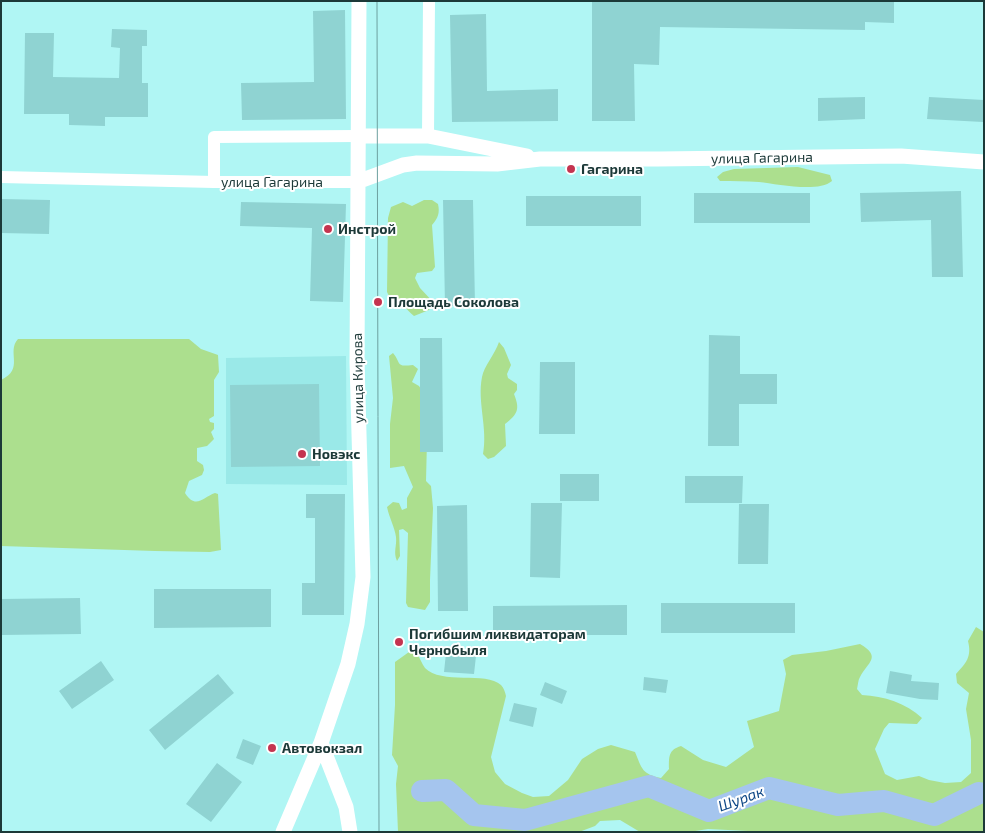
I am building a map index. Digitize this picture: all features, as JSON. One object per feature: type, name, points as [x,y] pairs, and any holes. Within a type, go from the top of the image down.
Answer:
[{"type":"street","name":"улица Кирова","points":[[283,832],[321,743],[348,664],[357,624],[362,577],[357,362],[359,1]]},
{"type":"street","points":[[428,136],[430,1]]},
{"type":"street","name":"улица Гагарина","points":[[214,182],[214,137],[428,136],[540,159]]},
{"type":"street","name":"улица Гагарина","points":[[1,177],[214,182],[357,182],[403,165],[417,163],[496,164],[540,159],[901,156],[984,162]]},
{"type":"street","points":[[321,743],[346,807],[350,832]]},
{"type":"shaded area","points":[[346,356],[347,485],[226,484],[226,358]]},
{"type":"green space","points":[[798,167],[830,175],[832,181],[826,185],[807,187],[759,182],[720,181],[717,177],[723,172],[734,169]]},
{"type":"green space","points":[[424,200],[432,200],[439,207],[438,215],[432,225],[435,267],[432,271],[417,273],[415,278],[420,288],[434,303],[429,310],[414,316],[401,303],[391,300],[387,292],[388,218],[391,207],[403,202],[412,206]]},
{"type":"green space","points":[[18,339],[189,339],[201,349],[218,355],[219,372],[214,380],[214,416],[209,419],[210,422],[214,423],[214,429],[211,432],[214,439],[207,446],[197,448],[197,461],[203,465],[204,470],[202,475],[189,481],[185,493],[196,502],[215,493],[218,494],[221,550],[210,552],[155,551],[1,546],[1,380],[12,371],[14,366],[14,349]]},
{"type":"green space","points":[[499,342],[504,348],[511,365],[507,374],[508,378],[517,384],[517,390],[514,394],[517,411],[505,424],[506,446],[494,457],[488,459],[483,454],[484,435],[481,386],[483,373]]},
{"type":"green space","points":[[393,353],[401,365],[413,365],[418,369],[412,382],[419,386],[428,400],[426,481],[431,486],[433,508],[430,602],[425,610],[408,607],[406,603],[408,533],[403,529],[399,530],[400,556],[397,561],[395,555],[395,534],[387,507],[393,502],[399,503],[402,510],[407,508],[407,498],[413,487],[404,466],[390,468],[390,424],[393,398],[389,356]]},
{"type":"green space","points":[[976,627],[984,632],[984,832],[768,832],[708,829],[689,832],[640,832],[620,820],[600,821],[595,826],[579,832],[398,832],[396,784],[398,766],[392,755],[395,662],[409,652],[417,654],[425,668],[432,673],[442,676],[485,679],[494,681],[502,686],[506,696],[491,757],[495,772],[505,784],[533,797],[549,796],[568,780],[582,759],[598,749],[611,745],[635,752],[639,763],[646,772],[661,778],[669,769],[671,752],[681,746],[703,760],[726,767],[754,747],[747,721],[779,711],[786,674],[783,660],[792,655],[860,644],[872,656],[858,681],[857,689],[862,695],[878,697],[902,704],[922,718],[917,724],[889,723],[884,729],[875,749],[885,774],[897,780],[919,776],[945,783],[961,782],[971,773],[971,740],[966,709],[969,693],[957,683],[956,674],[969,656],[968,641]]},
{"type":"building","points":[[592,1],[894,1],[894,23],[865,22],[865,30],[660,27],[659,65],[634,64],[635,121],[592,121]]},
{"type":"building","points":[[345,10],[346,119],[242,120],[241,83],[314,82],[313,11]]},
{"type":"building","points":[[486,14],[487,91],[558,89],[558,121],[452,122],[450,15]]},
{"type":"building","points":[[112,29],[147,30],[147,46],[142,46],[142,83],[148,83],[148,117],[105,117],[105,126],[69,125],[69,114],[24,114],[25,33],[54,33],[53,77],[119,78],[120,48],[111,47]]},
{"type":"building","points":[[865,97],[865,119],[818,121],[818,98]]},
{"type":"building","points":[[929,97],[984,100],[983,122],[927,119]]},
{"type":"building","points":[[961,191],[963,277],[932,277],[931,220],[861,222],[860,193]]},
{"type":"building","points":[[694,193],[810,193],[810,223],[694,223]]},
{"type":"building","points":[[526,196],[641,196],[641,226],[526,226]]},
{"type":"building","points":[[1,199],[50,200],[49,234],[1,233]]},
{"type":"building","points":[[443,200],[473,200],[475,306],[445,306]]},
{"type":"building","points":[[241,202],[346,204],[343,302],[310,301],[312,228],[240,226]]},
{"type":"building","points":[[709,335],[740,336],[740,374],[777,374],[777,404],[739,404],[739,446],[708,446]]},
{"type":"building","points":[[420,338],[442,338],[443,452],[420,452]]},
{"type":"building","points":[[540,362],[575,362],[575,434],[539,434]]},
{"type":"building","points":[[319,384],[320,466],[231,467],[230,385]]},
{"type":"building","points":[[560,474],[599,474],[599,501],[560,501]]},
{"type":"building","points":[[685,476],[743,476],[742,503],[685,503]]},
{"type":"building","points":[[306,494],[345,494],[344,615],[302,615],[302,583],[315,583],[315,518],[306,518]]},
{"type":"building","points":[[531,503],[562,503],[560,578],[530,577]]},
{"type":"building","points":[[739,504],[769,504],[768,564],[738,564]]},
{"type":"building","points":[[467,505],[468,611],[438,611],[437,506]]},
{"type":"building","points":[[154,589],[271,589],[271,627],[154,628]]},
{"type":"building","points":[[80,598],[81,634],[1,635],[1,599]]},
{"type":"building","points":[[661,603],[795,603],[795,633],[661,633]]},
{"type":"building","points":[[627,605],[627,635],[493,635],[493,606]]},
{"type":"building","points":[[446,653],[476,656],[474,674],[444,672]]},
{"type":"building","points":[[101,661],[114,680],[72,709],[59,691]]},
{"type":"building","points":[[890,671],[912,675],[911,681],[939,683],[938,700],[886,693]]},
{"type":"building","points":[[218,674],[234,693],[165,750],[149,730]]},
{"type":"building","points":[[644,677],[668,680],[666,693],[643,690]]},
{"type":"building","points":[[545,682],[567,691],[562,704],[540,695]]},
{"type":"building","points":[[514,703],[537,708],[533,727],[509,721]]},
{"type":"building","points":[[243,739],[261,746],[253,765],[236,758]]},
{"type":"building","points":[[217,763],[242,782],[211,822],[186,804]]},
{"type":"waterway","name":"Шурак","points":[[422,791],[446,790],[474,815],[525,820],[649,786],[709,811],[769,788],[838,805],[884,801],[934,815],[979,793]]},
{"type":"tram line","points":[[377,1],[379,832]]},
{"type":"place","name":"Гагарина","points":[[571,169]]},
{"type":"place","name":"Инстрой","points":[[328,229]]},
{"type":"place","name":"Площадь Соколова","points":[[378,302]]},
{"type":"place","name":"Новэкс","points":[[302,454]]},
{"type":"place","name":"Погибшим ликвидаторам Чернобыля","points":[[399,642]]},
{"type":"place","name":"Автовокзал","points":[[272,748]]}]
